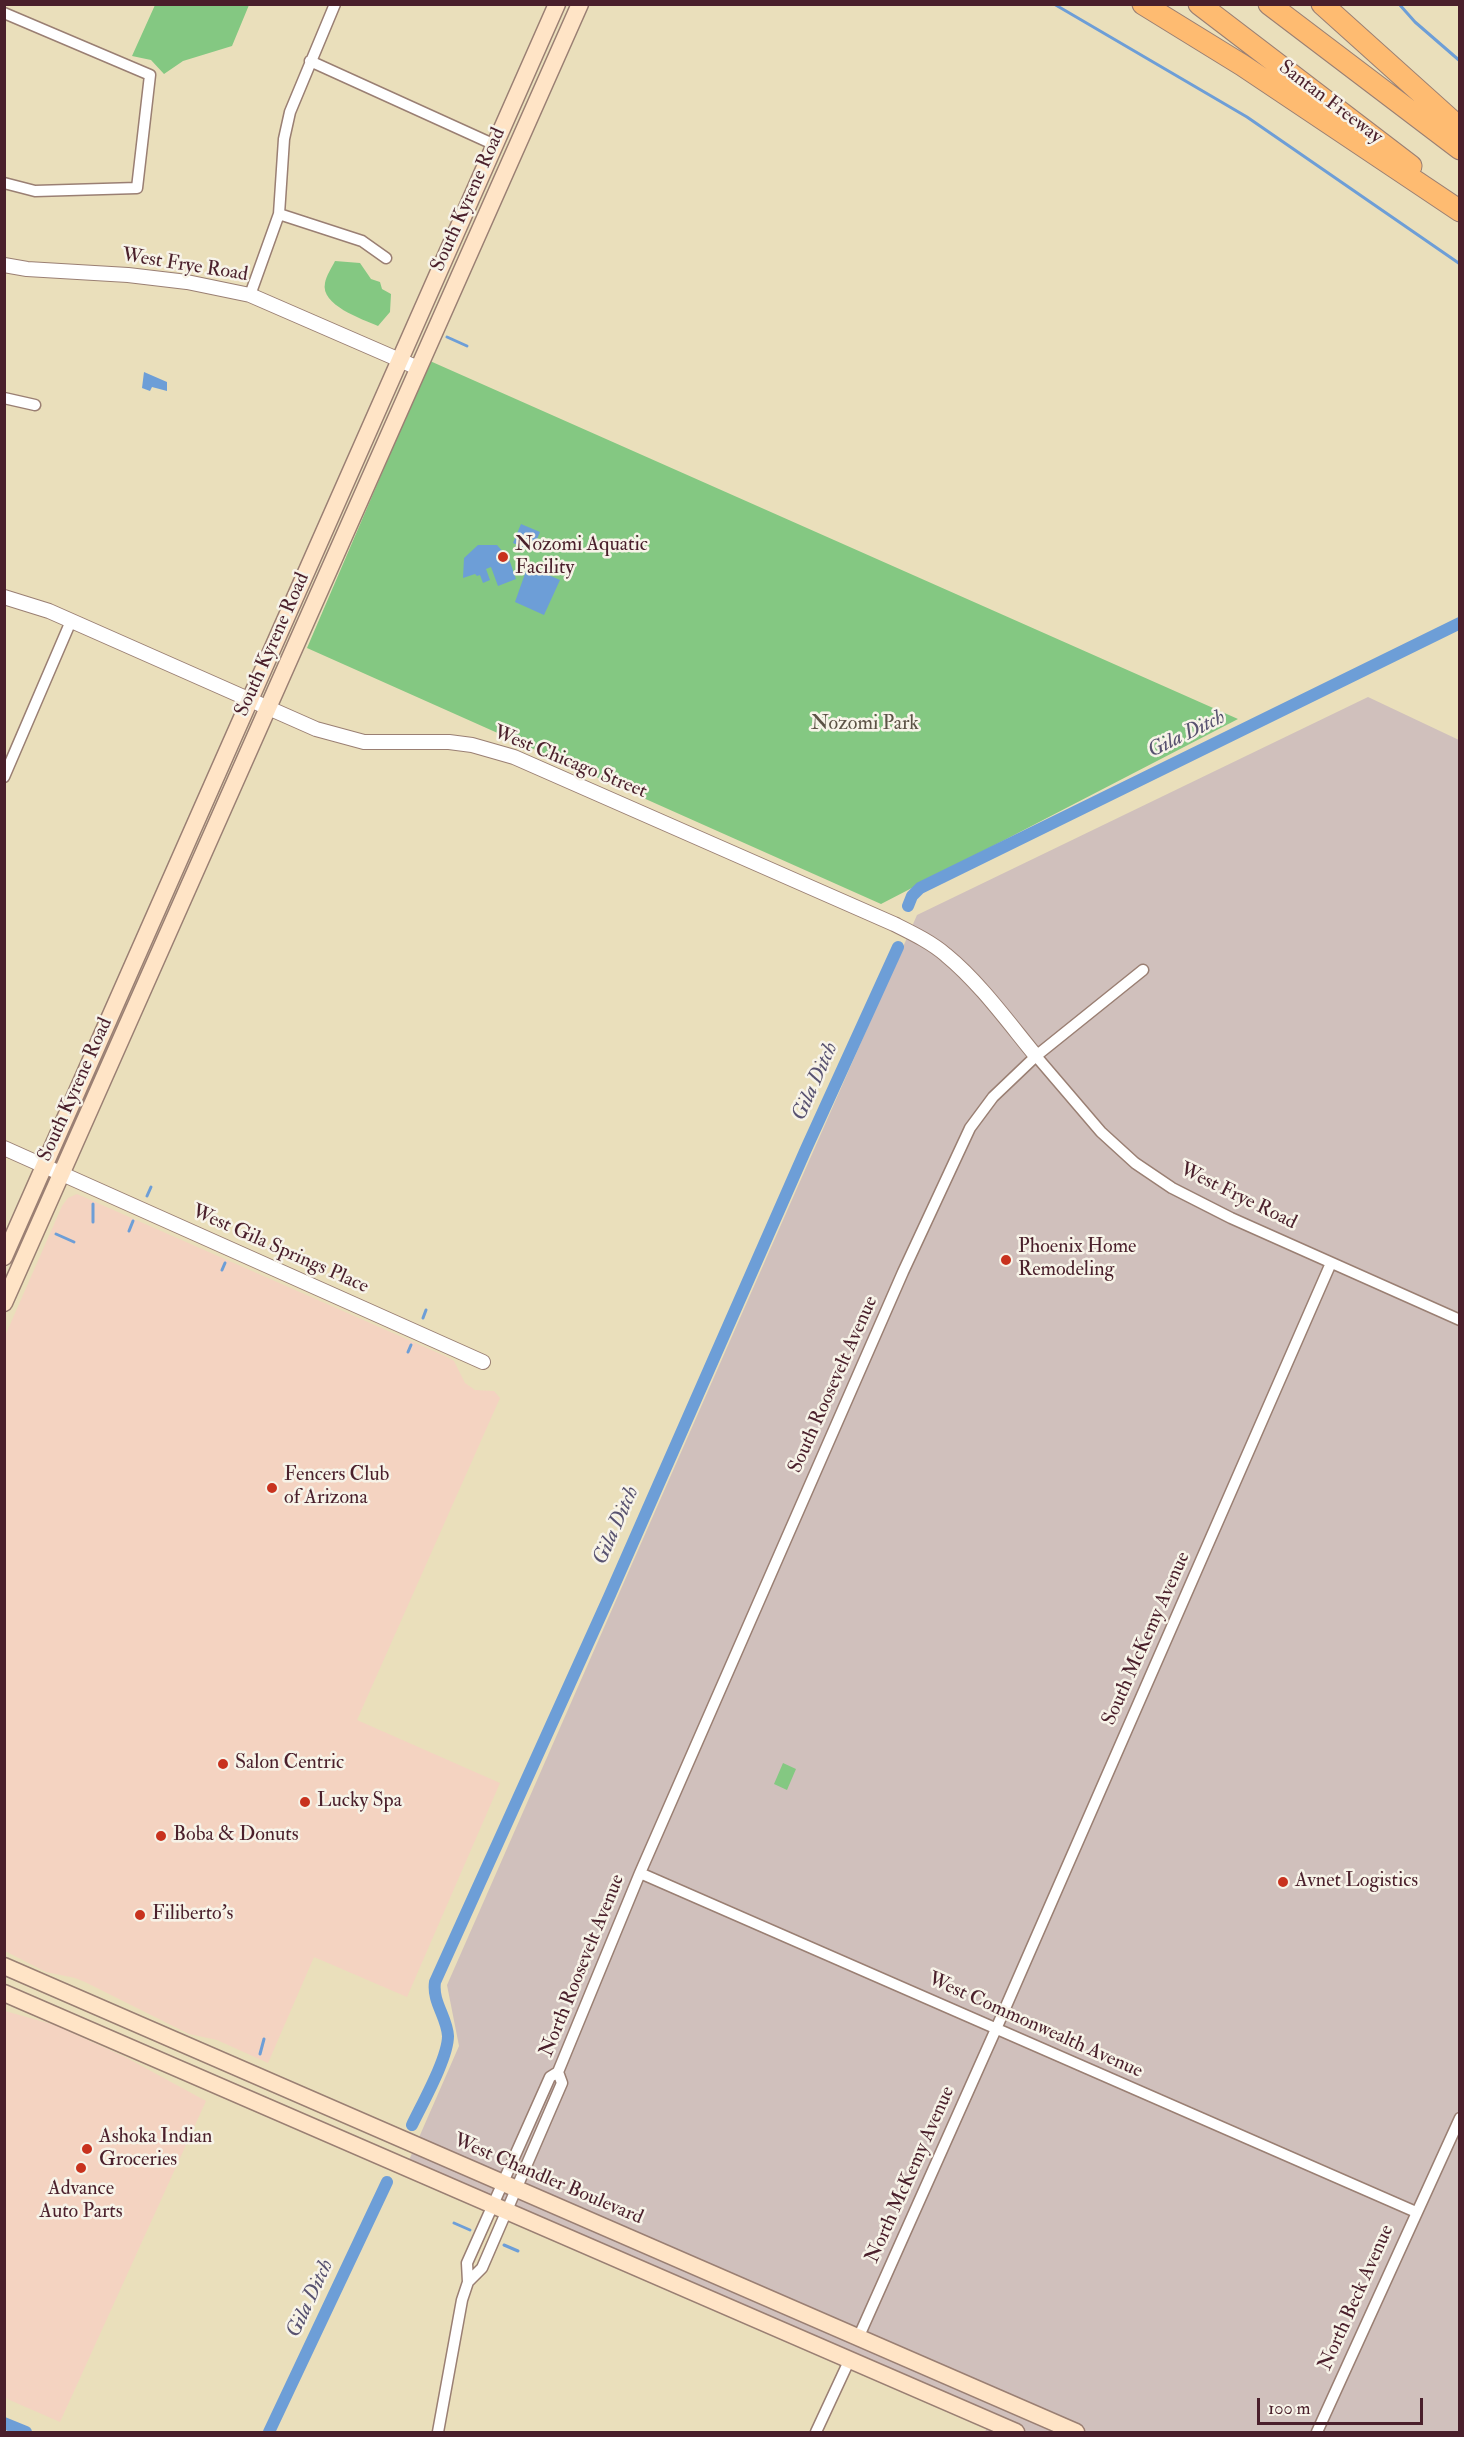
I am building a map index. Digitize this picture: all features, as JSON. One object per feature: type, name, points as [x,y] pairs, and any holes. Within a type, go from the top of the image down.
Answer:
[{"type":"highway","points":[[1143,4],[1242,65],[1379,159],[1460,211]]},
{"type":"highway","name":"Santan Freeway","points":[[1199,4],[1460,204]]},
{"type":"highway","points":[[1269,4],[1460,149]]},
{"type":"highway","points":[[1322,4],[1460,128]]},
{"type":"main road","name":"South Kyrene Road","points":[[4,1257],[556,4]]},
{"type":"main road","name":"South Kyrene Road","points":[[4,1303],[580,4]]},
{"type":"main road","name":"West Chandler Boulevard","points":[[4,1966],[410,2144],[859,2336],[1076,2433]]},
{"type":"main road","points":[[4,1993],[1016,2433]]},
{"type":"street","points":[[250,295],[279,214],[284,139],[290,112],[335,4]]},
{"type":"street","points":[[4,13],[150,75],[137,188],[35,191],[4,183]]},
{"type":"street","points":[[310,61],[495,145]]},
{"type":"street","points":[[279,214],[362,241],[386,258]]},
{"type":"street","name":"West Frye Road","points":[[4,265],[27,269],[128,275],[187,282],[250,295],[418,368]]},
{"type":"street","points":[[4,398],[35,405]]},
{"type":"street","name":"West Chicago Street","points":[[4,597],[49,611],[316,729],[358,741],[449,742],[472,745],[514,757],[894,924],[923,939],[946,955],[969,977],[1036,1056]]},
{"type":"street","points":[[6,771],[71,621]]},
{"type":"street","name":"South Roosevelt Avenue","points":[[640,1874],[904,1267],[970,1128],[993,1097],[1036,1056],[1143,970]]},
{"type":"street","name":"West Frye Road","points":[[1036,1056],[1101,1132],[1135,1163],[1197,1202],[1460,1320]]},
{"type":"street","name":"West Gila Springs Place","points":[[4,1148],[483,1362]]},
{"type":"street","name":"South McKemy Avenue","points":[[996,2029],[1331,1263]]},
{"type":"street","name":"West Commonwealth Avenue","points":[[640,1874],[1416,2212]]},
{"type":"street","name":"North Roosevelt Avenue","points":[[438,2433],[462,2300],[468,2282],[467,2263],[500,2208],[562,2083],[558,2072],[640,1874]]},
{"type":"street","name":"North McKemy Avenue","points":[[859,2336],[996,2029]]},
{"type":"street","name":"North Beck Avenue","points":[[1317,2433],[1459,2122]]},
{"type":"street","points":[[816,2433],[849,2361]]},
{"type":"shaded area","points":[[1368,697],[1459,740],[1459,2432],[985,2432],[990,2421],[406,2167],[459,2046],[447,1985],[917,915]]},
{"type":"shaded area","points":[[77,1194],[445,1356],[454,1361],[465,1383],[475,1390],[494,1391],[500,1398],[357,1720],[500,1783],[407,1997],[314,1957],[268,2063],[217,2040],[189,2034],[85,1982],[46,1972],[5,1951],[5,1336],[62,1206],[68,1198]]},
{"type":"shaded area","points":[[5,2011],[55,2025],[125,2057],[206,2101],[60,2422],[5,2398]]},
{"type":"green space","points":[[155,4],[249,5],[232,46],[183,61],[164,74],[151,60],[132,56]]},
{"type":"green space","points":[[335,261],[360,263],[371,279],[380,282],[382,289],[391,294],[390,312],[378,326],[344,310],[329,298],[325,291],[325,283]]},
{"type":"green space","name":"Nozomi Park","points":[[430,361],[1238,719],[881,904],[307,648]]},
{"type":"green space","points":[[783,1763],[796,1769],[787,1790],[774,1784]]},
{"type":"water","points":[[144,372],[167,382],[167,391],[152,387],[150,391],[142,388]]},
{"type":"water","points":[[521,524],[540,532],[532,551],[513,543]]},
{"type":"water","points":[[478,545],[497,545],[509,559],[516,579],[498,586],[491,567],[486,569],[490,580],[483,583],[480,575],[475,574],[463,578],[464,558]]},
{"type":"water","points":[[530,567],[560,580],[544,615],[515,602],[527,568]]},
{"type":"waterway","points":[[1054,4],[1247,117],[1460,264]]},
{"type":"waterway","points":[[1399,4],[1415,22],[1460,61]]},
{"type":"waterway","points":[[447,337],[467,346]]},
{"type":"waterway","name":"Gila Ditch","points":[[908,906],[912,896],[920,888],[1460,623]]},
{"type":"waterway","name":"Gila Ditch","points":[[412,2125],[434,2081],[447,2045],[447,2029],[436,1996],[435,1982],[898,947]]},
{"type":"waterway","points":[[147,1196],[151,1187]]},
{"type":"waterway","points":[[93,1204],[93,1222]]},
{"type":"waterway","points":[[129,1231],[133,1221]]},
{"type":"waterway","points":[[56,1234],[74,1242]]},
{"type":"waterway","points":[[222,1270],[225,1263]]},
{"type":"waterway","points":[[423,1318],[426,1310]]},
{"type":"waterway","points":[[408,1352],[411,1345]]},
{"type":"waterway","points":[[260,2054],[264,2039]]},
{"type":"waterway","name":"Gila Ditch","points":[[269,2432],[387,2182]]},
{"type":"waterway","points":[[454,2223],[470,2230]]},
{"type":"waterway","points":[[504,2245],[518,2251]]},
{"type":"waterway","name":"Gila Ditch","points":[[4,2423],[26,2432]]},
{"type":"place","name":"Nozomi Aquatic Facility","points":[[503,557]]},
{"type":"place","name":"Phoenix Home Remodeling","points":[[1006,1260]]},
{"type":"place","name":"Fencers Club of Arizona","points":[[272,1488]]},
{"type":"place","name":"Salon Centric","points":[[223,1764]]},
{"type":"place","name":"Lucky Spa","points":[[305,1802]]},
{"type":"place","name":"Boba & Donuts","points":[[161,1836]]},
{"type":"place","name":"Avnet Logistics","points":[[1283,1882]]},
{"type":"place","name":"Filiberto's","points":[[140,1915]]},
{"type":"place","name":"Ashoka Indian Groceries","points":[[87,2149]]},
{"type":"place","name":"Advance Auto Parts","points":[[81,2168]]}]
